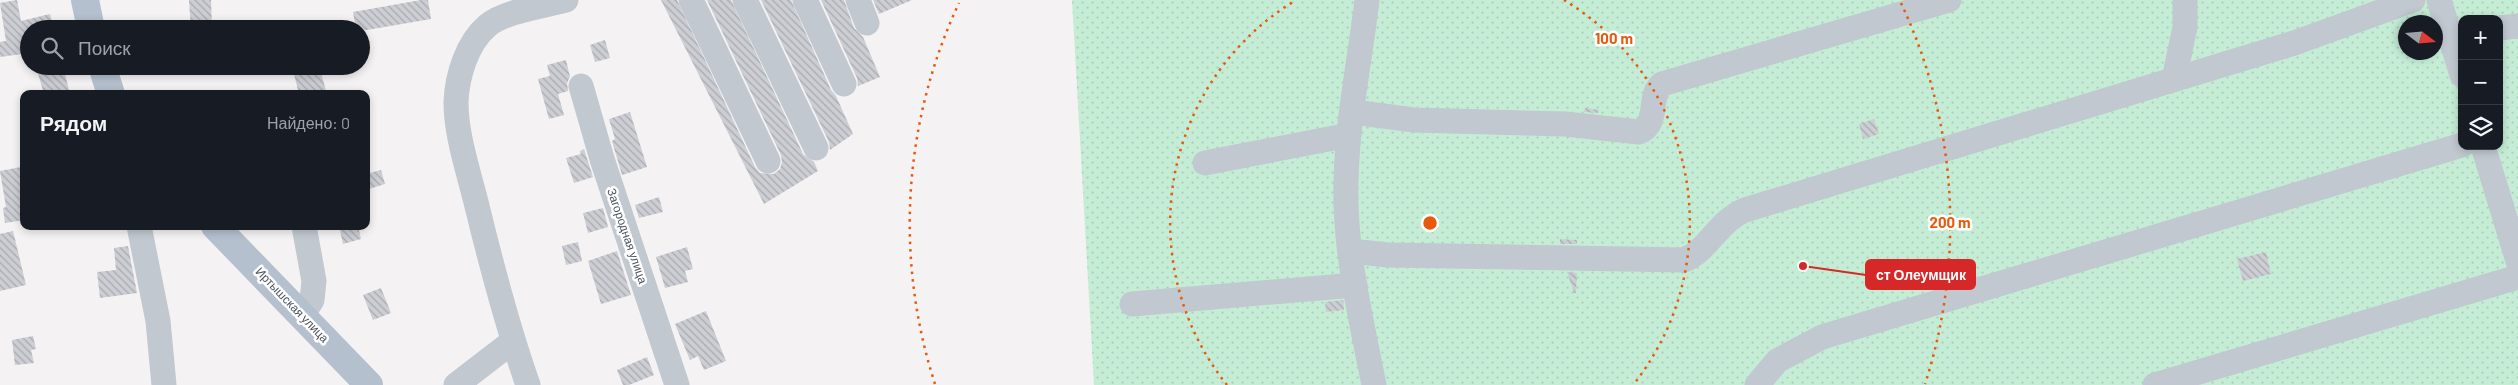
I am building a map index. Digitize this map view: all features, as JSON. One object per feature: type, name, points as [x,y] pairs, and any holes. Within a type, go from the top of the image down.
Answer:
[{"type":"main road","points":[[85,0],[89,20]]},
{"type":"main road","points":[[105,75],[110,90]]},
{"type":"main road","name":"Иртышская улица","points":[[219,230],[369,385]]},
{"type":"street","points":[[528,385],[512,342],[463,152],[457,121],[458,86],[465,59],[486,26],[504,17],[566,0]]},
{"type":"street","points":[[691,0],[768,161]]},
{"type":"street","points":[[745,0],[816,148]]},
{"type":"street","points":[[806,0],[844,84]]},
{"type":"street","points":[[1367,0],[1351,123],[1346,183],[1350,251],[1374,385]]},
{"type":"street","points":[[1205,163],[1351,123],[1414,120],[1566,124],[1639,132],[1650,122],[1658,87],[1662,84],[1948,0]]},
{"type":"street","points":[[2174,79],[2185,27],[2185,0]]},
{"type":"street","points":[[1350,251],[1388,255],[1684,260],[1690,258],[1704,245],[1725,221],[1745,210],[2294,43],[2413,0]]},
{"type":"street","points":[[2439,0],[2456,34],[2460,60]]},
{"type":"street","points":[[2503,28],[2518,26]]},
{"type":"street","name":"Загородная улица","points":[[581,86],[602,159],[677,385]]},
{"type":"street","points":[[1757,385],[1777,361],[1822,337],[2458,146]]},
{"type":"street","points":[[2485,150],[2512,223],[2518,261]]},
{"type":"street","points":[[140,230],[158,321],[164,385]]},
{"type":"street","points":[[302,315],[312,300],[314,281],[305,230]]},
{"type":"street","points":[[2155,385],[2518,277]]},
{"type":"street","points":[[1132,304],[1355,285]]},
{"type":"street","points":[[456,385],[512,342]]},
{"type":"green space","points":[[1072,0],[2518,0],[2518,385],[1094,385]]},
{"type":"building","points":[[17,0],[21,20],[20,54],[0,57],[0,42],[6,41],[0,3]]},
{"type":"building","points":[[189,0],[211,0],[212,20],[190,20]]},
{"type":"building","points":[[428,0],[431,19],[370,29],[370,20],[354,20],[353,12]]},
{"type":"building","points":[[661,0],[677,0],[755,167],[760,173],[774,174],[780,169],[781,155],[707,0],[731,0],[803,154],[814,162],[818,171],[764,204]]},
{"type":"building","points":[[761,0],[791,0],[831,90],[836,96],[853,134],[830,150],[829,142]]},
{"type":"building","points":[[821,0],[844,0],[854,28],[863,37],[880,77],[858,86],[857,78]]},
{"type":"building","points":[[873,0],[912,0],[879,14]]},
{"type":"building","points":[[50,14],[52,20],[25,20]]},
{"type":"building","points":[[605,40],[610,58],[595,62],[590,45]]},
{"type":"building","points":[[566,60],[570,77],[567,83],[568,91],[558,94],[564,115],[549,119],[538,79],[550,76],[547,65]]},
{"type":"building","points":[[38,75],[65,75],[69,90],[43,90]]},
{"type":"building","points":[[294,75],[322,75],[326,90],[298,90]]},
{"type":"building","points":[[1585,108],[1599,110],[1598,113],[1584,112]]},
{"type":"building","points":[[630,112],[647,167],[622,175],[612,141],[615,139],[609,119]]},
{"type":"building","points":[[1874,119],[1879,134],[1863,139],[1859,124]]},
{"type":"building","points":[[584,149],[593,177],[574,183],[566,158],[581,154],[580,151]]},
{"type":"building","points":[[20,167],[20,221],[5,223],[3,208],[6,207],[0,171]]},
{"type":"building","points":[[381,170],[385,184],[370,189],[370,173]]},
{"type":"building","points":[[659,197],[663,212],[639,218],[635,205]]},
{"type":"building","points":[[603,208],[608,227],[588,233],[583,213]]},
{"type":"building","points":[[340,230],[359,230],[361,239],[343,244]]},
{"type":"building","points":[[13,231],[26,285],[0,291],[0,234]]},
{"type":"building","points":[[1560,239],[1577,240],[1577,244],[1560,244]]},
{"type":"building","points":[[578,242],[582,261],[566,265],[562,246]]},
{"type":"building","points":[[128,246],[137,293],[100,298],[97,272],[116,270],[114,248]]},
{"type":"building","points":[[687,247],[693,269],[685,271],[688,282],[665,288],[656,257]]},
{"type":"building","points":[[617,251],[631,295],[601,304],[588,261]]},
{"type":"building","points":[[2266,252],[2271,274],[2243,281],[2237,259]]},
{"type":"building","points":[[1567,272],[1577,273],[1576,293],[1574,293]]},
{"type":"building","points":[[381,288],[391,313],[373,320],[363,295]]},
{"type":"building","points":[[1343,300],[1344,310],[1326,312],[1325,302]]},
{"type":"building","points":[[706,311],[726,361],[704,370],[698,356],[690,360],[675,324]]},
{"type":"building","points":[[33,336],[36,349],[31,350],[34,363],[15,365],[12,340]]},
{"type":"building","points":[[647,357],[654,375],[629,385],[623,385],[617,370]]},
{"type":"place","name":"ст Олеумщик","points":[[1803,266]]}]
